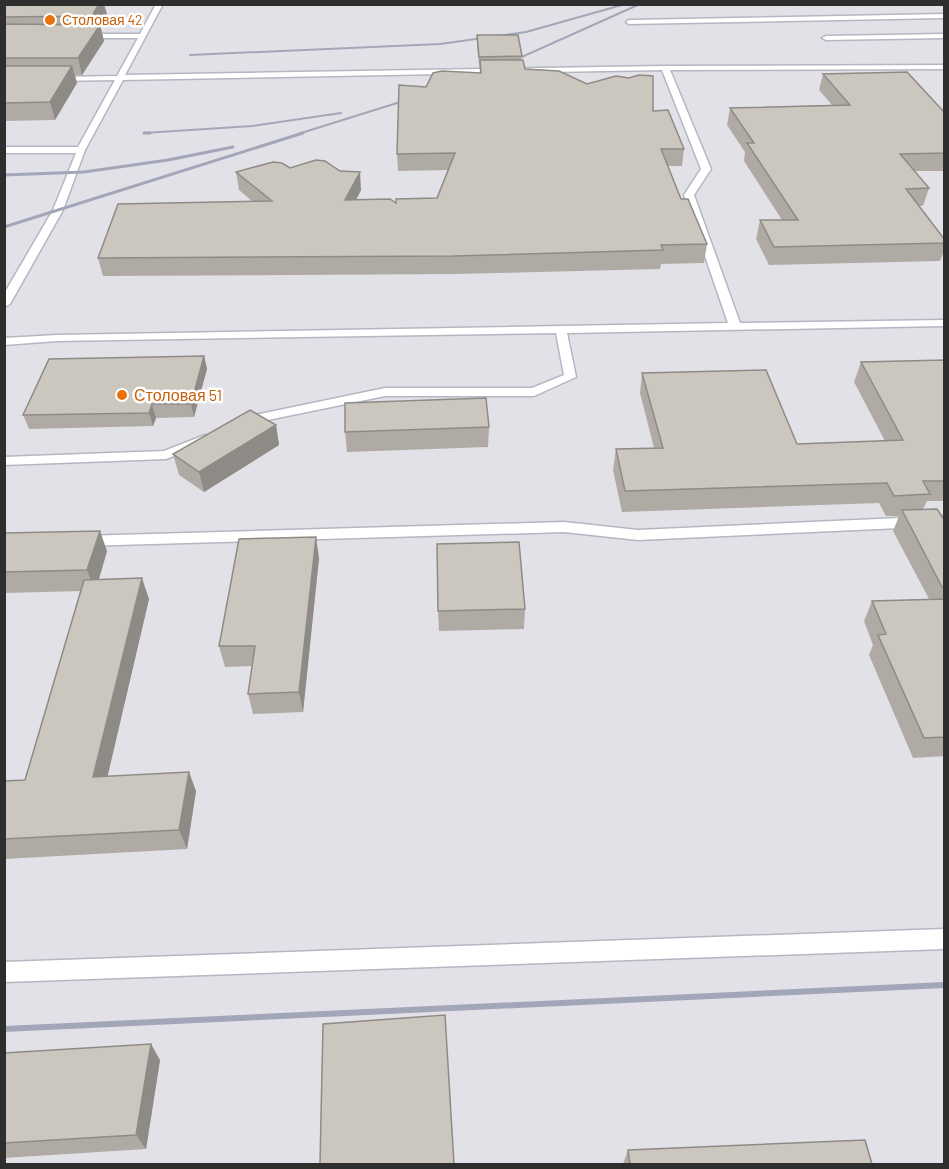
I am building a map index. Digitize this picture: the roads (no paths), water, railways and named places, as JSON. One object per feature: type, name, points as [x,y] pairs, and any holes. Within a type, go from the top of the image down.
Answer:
[{"type":"lane","points":[[4,304],[64,198],[75,173],[81,150],[160,4]]},
{"type":"lane","points":[[629,22],[945,16]]},
{"type":"lane","points":[[846,18],[857,31]]},
{"type":"lane","points":[[826,38],[857,31],[945,36]]},
{"type":"lane","points":[[74,36],[143,36]]},
{"type":"lane","points":[[50,79],[665,68],[945,67]]},
{"type":"lane","points":[[665,68],[706,169],[689,195],[735,326]]},
{"type":"lane","points":[[4,150],[81,150]]},
{"type":"lane","points":[[4,342],[57,338],[945,323]]},
{"type":"lane","points":[[4,461],[166,454],[259,418],[385,392],[534,392],[570,377],[561,329]]},
{"type":"lane","points":[[64,542],[564,527],[638,535],[945,521]]},
{"type":"lane","points":[[4,972],[945,939]]},
{"type":"railway","points":[[88,5],[217,4]]},
{"type":"railway","points":[[506,64],[640,4]]},
{"type":"railway","points":[[190,55],[440,44],[526,32],[622,5]]},
{"type":"railway","points":[[298,134],[413,98]]},
{"type":"railway","points":[[150,133],[144,133],[252,126],[341,113]]},
{"type":"railway","points":[[4,227],[303,133]]},
{"type":"railway","points":[[4,175],[84,172],[168,160],[233,147]]},
{"type":"railway","points":[[4,1029],[944,985]]},
{"type":"place","name":"Столовая 42","points":[[50,20]]},
{"type":"place","name":"Столовая 51","points":[[122,395]]}]
